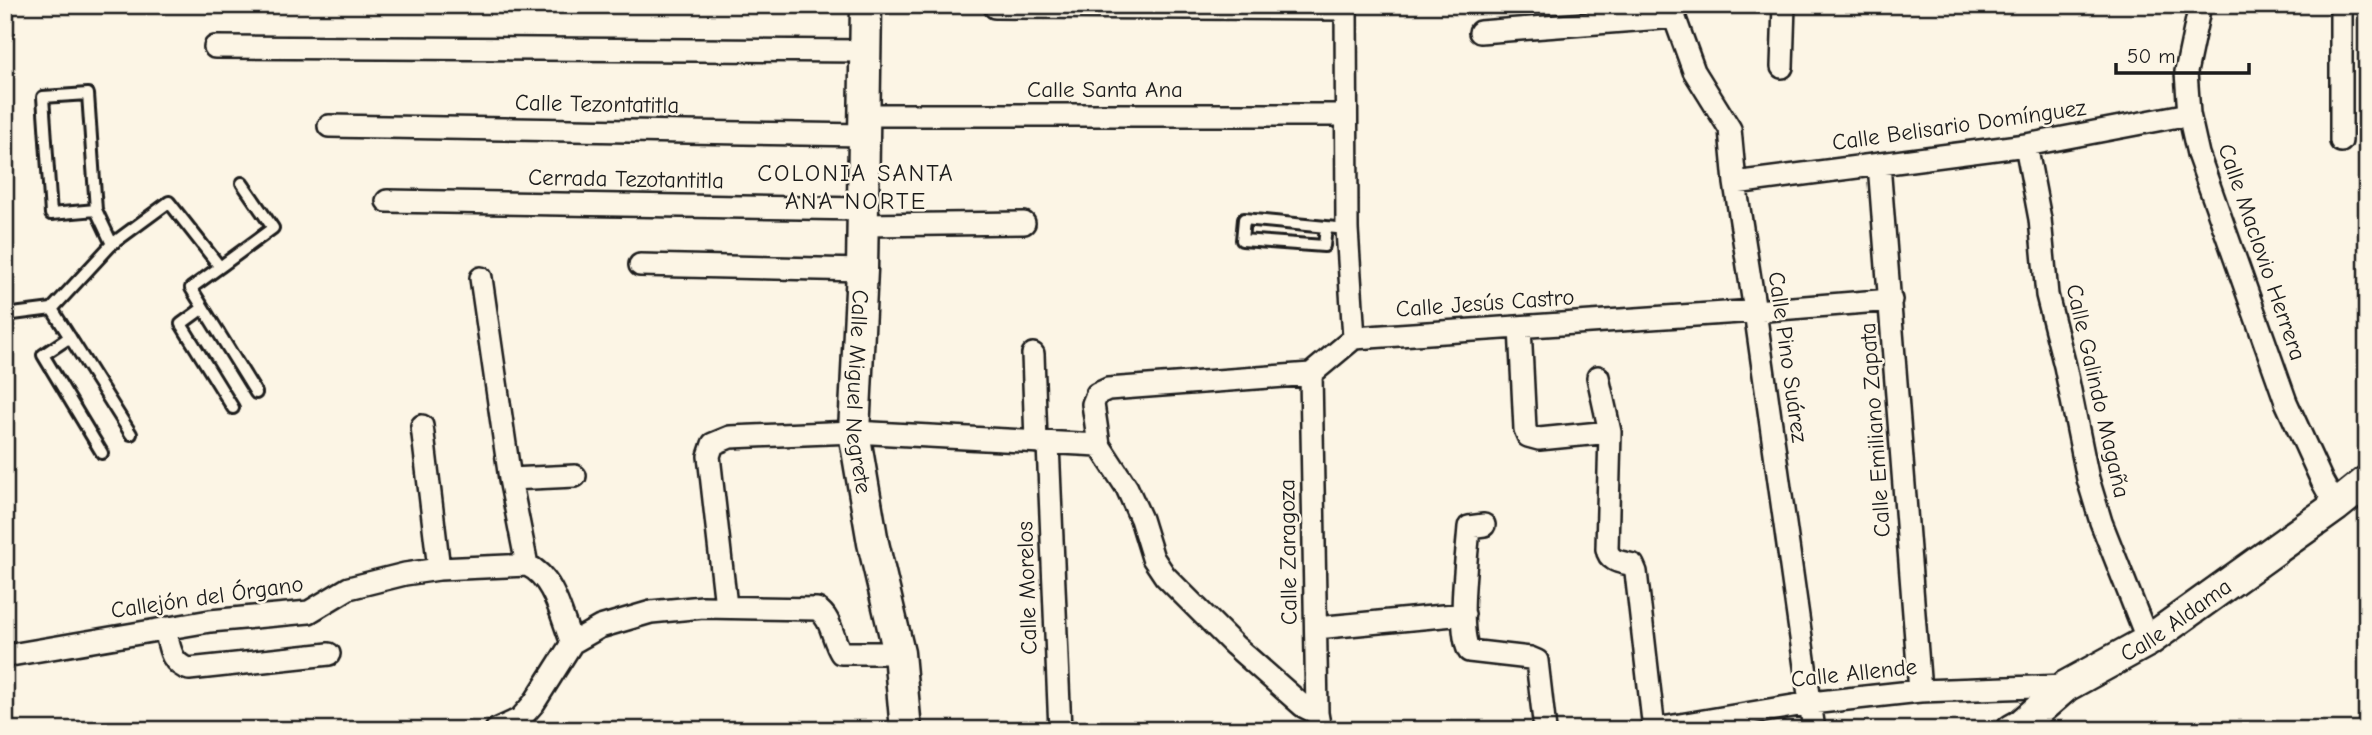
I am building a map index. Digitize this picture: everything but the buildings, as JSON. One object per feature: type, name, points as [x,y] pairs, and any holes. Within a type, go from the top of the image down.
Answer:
[{"type":"street","name":"Calle Miguel Negrete","points":[[866,5],[862,270],[854,432],[873,543],[899,653],[906,730]]},
{"type":"street","points":[[1782,66],[1784,5]]},
{"type":"street","name":"Calle Maclovio Herrera","points":[[2200,5],[2186,72],[2189,114],[2198,155],[2287,402],[2336,506]]},
{"type":"street","points":[[2341,5],[2341,141]]},
{"type":"street","points":[[995,8],[1346,7],[1348,229],[1354,338],[1311,374],[1108,389],[1097,394],[1093,404],[1099,445],[1127,488],[1141,519],[1153,558],[1165,576],[1234,645],[1318,722]]},
{"type":"street","points":[[1480,32],[1672,11]]},
{"type":"street","name":"Calle Pino Suárez","points":[[1672,11],[1694,71],[1730,129],[1735,183],[1814,730]]},
{"type":"street","points":[[215,47],[866,51]]},
{"type":"street","name":"Calle Belisario Domínguez","points":[[1735,183],[2026,145],[2189,114]]},
{"type":"street","name":"Calle Santa Ana","points":[[865,125],[1346,115]]},
{"type":"street","name":"Calle Tezontatitla","points":[[329,126],[865,125]]},
{"type":"street","name":"Calle Galindo Magaña","points":[[2026,145],[2040,219],[2047,295],[2065,366],[2088,479],[2101,522],[2148,641]]},
{"type":"street","name":"Calle Emiliano Zapata","points":[[1879,164],[1920,691]]},
{"type":"street","name":"Cerrada Tezotantitla","points":[[387,201],[1024,223]]},
{"type":"street","points":[[640,265],[862,270]]},
{"type":"street","points":[[481,278],[510,479],[527,565],[538,570],[548,582],[572,643]]},
{"type":"street","name":"Calle Jesús Castro","points":[[1354,338],[1891,300]]},
{"type":"street","points":[[1520,327],[1525,429],[1528,436],[1539,439],[1610,432]]},
{"type":"street","name":"Calle Morelos","points":[[1033,354],[1042,443],[1060,730]]},
{"type":"street","name":"Calle Zaragoza","points":[[1311,374],[1318,722]]},
{"type":"street","points":[[1598,377],[1610,432],[1608,556],[1633,565],[1636,572],[1653,730]]},
{"type":"street","points":[[422,426],[439,569]]},
{"type":"street","points":[[726,606],[709,456],[713,444],[730,436],[854,432],[1099,445]]},
{"type":"street","points":[[510,479],[575,476]]},
{"type":"street","name":"Calle Aldama","points":[[2012,730],[2066,686],[2148,641],[2367,481]]},
{"type":"street","points":[[1484,525],[1469,527],[1464,614],[1466,644],[1469,651],[1537,661],[1545,730]]},
{"type":"street","name":"Callejón del Órgano","points":[[5,656],[165,628],[309,612],[349,588],[405,574],[439,569],[527,565]]},
{"type":"street","points":[[496,730],[520,719],[534,703],[572,643],[600,626],[651,612],[726,606],[817,609],[824,613],[829,622],[841,653],[899,653]]},
{"type":"street","points":[[1316,628],[1464,614]]},
{"type":"street","points":[[165,628],[173,659],[180,667],[189,669],[329,654]]},
{"type":"street","name":"Calle Allende","points":[[1653,730],[1811,703],[1920,691],[2066,686]]},
{"type":"lane","points":[[96,210],[51,214],[43,97],[88,94],[96,210],[112,244]]},
{"type":"lane","points":[[242,183],[273,228],[191,288],[256,393]]},
{"type":"lane","points":[[5,315],[52,309],[112,244],[169,202],[220,267]]},
{"type":"lane","points":[[1326,227],[1324,246],[1242,240],[1244,219],[1348,229]]},
{"type":"lane","points":[[203,308],[181,324],[233,408]]},
{"type":"lane","points":[[52,309],[131,434]]},
{"type":"lane","points":[[69,337],[43,355],[102,453]]},
{"type":"district","name":"COLONIA SANTA ANA NORTE","points":[[856,187]]}]
